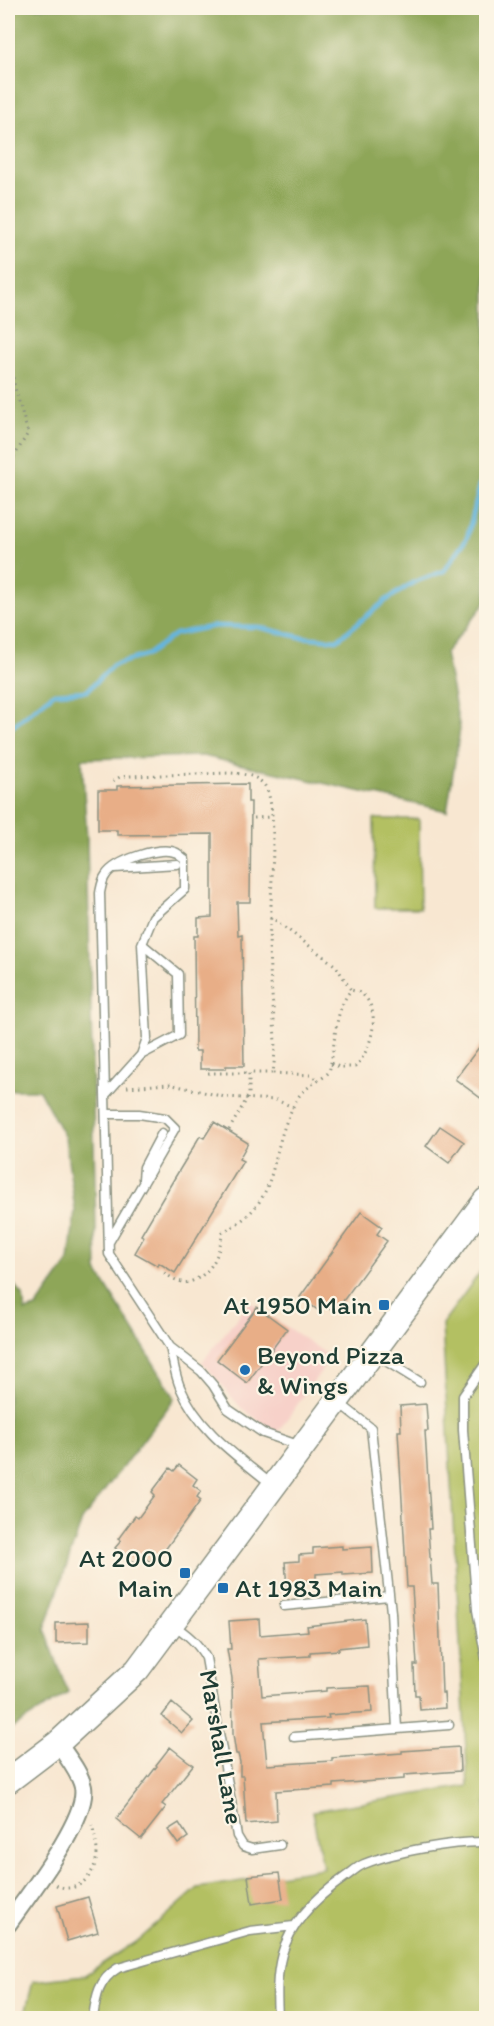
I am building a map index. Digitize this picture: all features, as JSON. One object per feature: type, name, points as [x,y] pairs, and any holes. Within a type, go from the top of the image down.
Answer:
[{"type":"main road","points":[[8,1781],[58,1743],[137,1670],[486,1200]]},
{"type":"street","points":[[8,1924],[63,1847],[81,1804],[84,1789],[58,1743]]},
{"type":"lane","points":[[141,1055],[147,1038],[142,944],[153,917],[185,889],[185,859],[175,852],[153,852],[127,859],[113,868],[105,877],[100,894],[109,1254],[170,1347],[201,1371],[228,1409],[263,1433],[304,1447]]},
{"type":"lane","points":[[113,868],[177,864]]},
{"type":"lane","points":[[106,1094],[141,1055],[179,1035],[178,974],[142,944]]},
{"type":"lane","points":[[106,1114],[139,1114],[165,1118],[175,1128],[109,1242]]},
{"type":"lane","points":[[143,1183],[144,1167],[162,1132]]},
{"type":"lane","points":[[170,1347],[179,1385],[205,1428],[274,1486]]},
{"type":"lane","points":[[373,1353],[420,1382]]},
{"type":"lane","points":[[486,1363],[463,1396],[463,1407],[477,1610],[486,1659]]},
{"type":"lane","points":[[337,1401],[372,1428],[389,1596],[398,1729]]},
{"type":"lane","points":[[284,1606],[389,1596]]},
{"type":"lane","name":"Marshall Lane","points":[[172,1624],[189,1636],[206,1658],[237,1836],[243,1846],[252,1849],[280,1845]]},
{"type":"lane","points":[[294,1737],[449,1725]]},
{"type":"lane","points":[[278,2019],[276,1982],[282,1953],[294,1926],[323,1893],[362,1864],[409,1852],[472,1841],[486,1842]]},
{"type":"lane","points":[[93,2019],[99,1987],[109,1974],[118,1968],[250,1931],[294,1926]]},
{"type":"path","points":[[8,348],[15,388],[28,433],[8,467]]},
{"type":"path","points":[[113,781],[120,777],[130,776],[247,774],[256,778],[264,786],[269,797],[271,817],[269,933],[276,1037],[273,1073]]},
{"type":"path","points":[[254,818],[271,817]]},
{"type":"path","points":[[271,917],[336,966],[351,990],[366,997],[372,1012],[373,1026],[371,1037],[359,1063],[355,1066],[340,1067],[331,1064]]},
{"type":"path","points":[[161,1271],[182,1282],[197,1279],[214,1263],[223,1232],[249,1215],[264,1196],[273,1175],[282,1133],[293,1107],[300,1095],[329,1072],[341,1008],[345,997],[351,990]]},
{"type":"path","points":[[229,1130],[248,1098],[249,1073]]},
{"type":"path","points":[[208,1074],[311,1075],[317,1080]]},
{"type":"path","points":[[106,1094],[124,1088],[170,1084],[225,1097],[276,1100],[293,1107]]},
{"type":"path","points":[[42,1876],[64,1889],[74,1888],[85,1881],[95,1867],[97,1852],[92,1826],[81,1804]]},
{"type":"shaded area","points":[[250,1302],[331,1357],[277,1433],[241,1408],[202,1362]]},
{"type":"green space","points":[[8,8],[486,8],[486,602],[445,653],[460,729],[447,811],[203,756],[82,759],[87,839],[97,1271],[175,1398],[82,1520],[45,1629],[68,1693],[8,1731],[8,1278],[23,1295],[25,1311],[36,1308],[69,1261],[75,1210],[65,1138],[39,1090],[8,1090]]},
{"type":"green space","points":[[374,819],[419,819],[420,908],[375,908]]},
{"type":"green space","points":[[486,1264],[486,2018],[24,2018],[33,1981],[85,1975],[140,1939],[198,1888],[323,1868],[312,1811],[468,1786],[442,1324]]},
{"type":"building","points":[[248,784],[248,802],[251,802],[250,902],[237,902],[238,936],[242,935],[244,1066],[200,1069],[200,1051],[195,1051],[194,936],[198,936],[198,918],[212,917],[212,834],[117,835],[117,830],[98,830],[98,790],[117,790],[117,786]]},
{"type":"building","points":[[486,1038],[486,1102],[455,1079]]},
{"type":"building","points":[[214,1122],[248,1143],[239,1159],[243,1161],[175,1273],[135,1253],[144,1237],[141,1235],[174,1179],[200,1136],[204,1138]]},
{"type":"building","points":[[440,1126],[464,1142],[449,1163],[426,1146]]},
{"type":"building","points":[[361,1212],[382,1227],[377,1234],[387,1241],[335,1312],[324,1304],[319,1311],[300,1297]]},
{"type":"building","points":[[257,1307],[287,1329],[247,1383],[217,1360]]},
{"type":"building","points":[[426,1404],[428,1431],[425,1431],[431,1529],[428,1529],[432,1584],[438,1584],[442,1693],[444,1693],[445,1708],[420,1710],[419,1695],[415,1695],[414,1665],[417,1665],[412,1587],[407,1587],[398,1431],[401,1431],[400,1406]]},
{"type":"building","points":[[179,1465],[197,1479],[193,1485],[201,1491],[197,1497],[201,1500],[157,1561],[153,1558],[150,1562],[141,1555],[135,1563],[115,1548],[121,1541],[118,1539],[155,1495],[152,1492],[170,1468],[174,1471]]},
{"type":"building","points":[[342,1546],[342,1549],[372,1547],[373,1573],[316,1574],[316,1580],[302,1581],[302,1586],[287,1587],[285,1562],[299,1561],[299,1555],[313,1554],[313,1548]]},
{"type":"building","points":[[259,1619],[260,1635],[308,1631],[307,1626],[365,1619],[367,1645],[310,1652],[310,1656],[259,1659],[262,1696],[326,1691],[326,1688],[370,1686],[372,1712],[328,1715],[329,1718],[263,1722],[267,1765],[332,1761],[332,1758],[459,1747],[460,1771],[404,1775],[404,1779],[334,1784],[334,1787],[276,1791],[277,1821],[246,1824],[243,1776],[240,1776],[240,1762],[236,1754],[233,1734],[232,1678],[227,1649],[231,1649],[229,1621]]},
{"type":"building","points":[[89,1622],[89,1642],[56,1643],[56,1623]]},
{"type":"building","points":[[172,1703],[193,1721],[182,1733],[162,1716]]},
{"type":"building","points":[[170,1747],[193,1765],[162,1804],[166,1807],[141,1839],[116,1819]]},
{"type":"building","points":[[179,1823],[188,1837],[178,1844],[168,1830]]},
{"type":"building","points":[[279,1873],[283,1899],[252,1904],[248,1876]]},
{"type":"building","points":[[88,1897],[98,1932],[67,1941],[57,1906]]},
{"type":"waterway","points":[[8,730],[54,693],[87,691],[113,665],[147,655],[175,634],[215,626],[258,627],[300,637],[337,640],[385,601],[414,582],[444,571],[467,538],[486,462]]},
{"type":"place","name":"At 1950 Main","points":[[384,1305]]},
{"type":"place","name":"Beyond Pizza & Wings","points":[[245,1370]]},
{"type":"place","name":"At 2000 Main","points":[[185,1573]]},
{"type":"place","name":"At 1983 Main","points":[[223,1588]]}]
